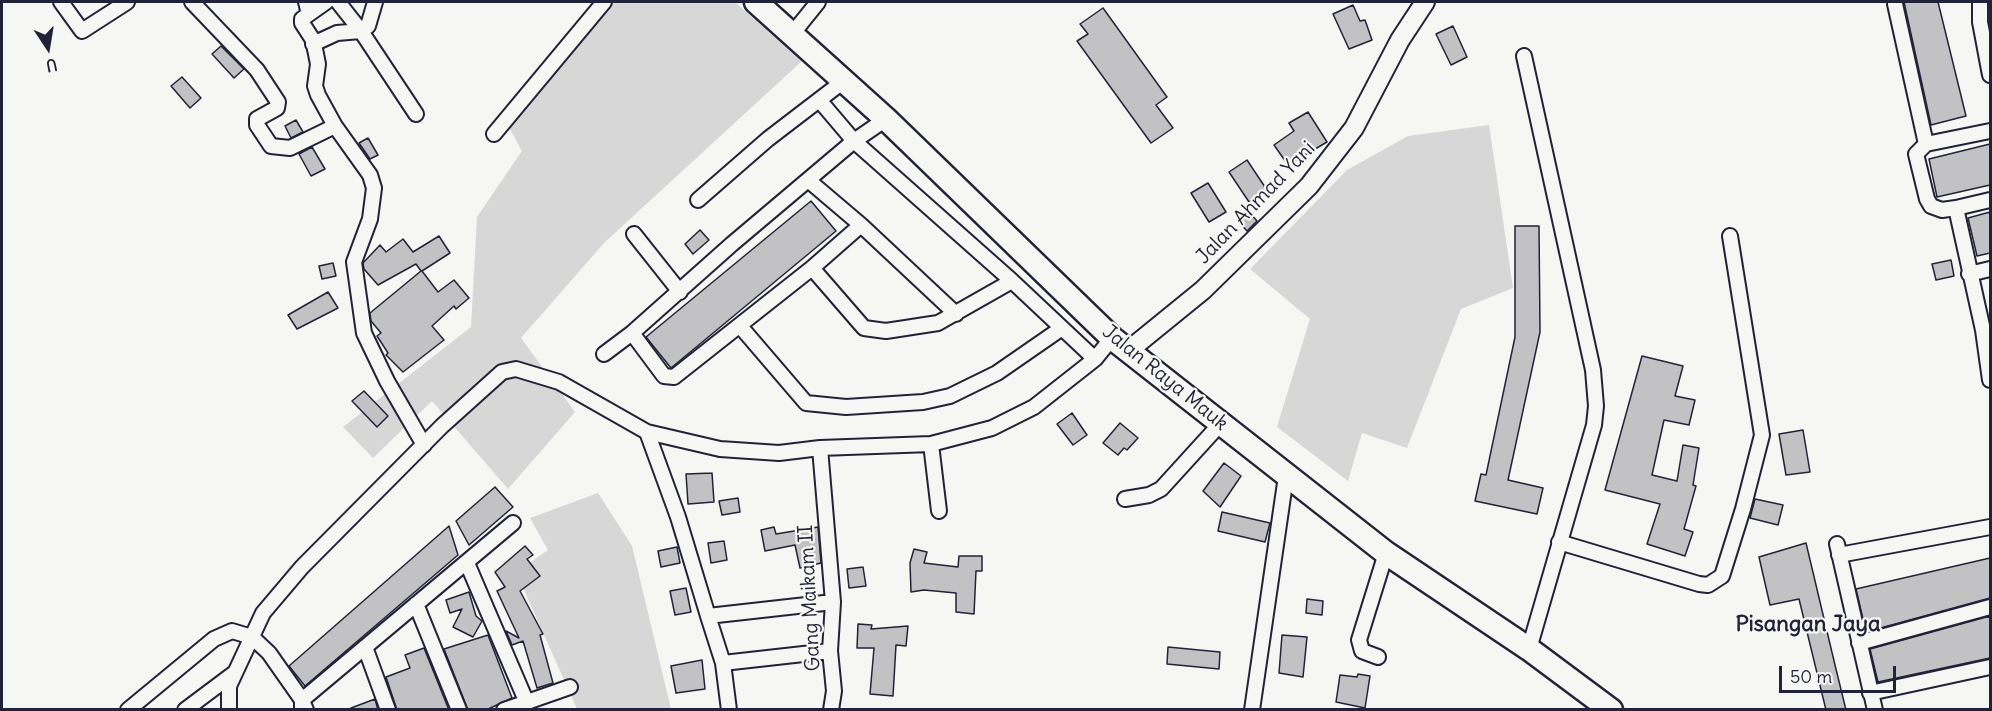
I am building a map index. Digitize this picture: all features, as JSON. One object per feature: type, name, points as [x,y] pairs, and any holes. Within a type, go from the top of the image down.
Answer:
[{"type":"main road","name":"Jalan Raya Mauk","points":[[756,2],[845,80],[1120,345],[1222,422],[1286,476],[1386,553],[1529,649],[1611,710]]},
{"type":"street","points":[[61,2],[82,31],[127,2]]},
{"type":"street","points":[[192,2],[256,70],[278,102],[277,108],[258,119],[257,125],[271,146],[290,148],[335,126]]},
{"type":"street","points":[[326,2],[307,8],[302,19],[314,44],[318,64],[315,86],[335,126],[370,175],[374,188],[370,219],[354,262],[364,333],[392,391],[424,445]]},
{"type":"street","points":[[338,2],[362,31],[416,114]]},
{"type":"street","points":[[314,44],[337,33],[362,31],[368,26],[375,2]]},
{"type":"street","points":[[494,134],[604,2]]},
{"type":"street","points":[[792,33],[818,2]]},
{"type":"street","name":"Jalan Ahmad Yani","points":[[1120,345],[1203,290],[1309,186],[1354,128],[1400,40],[1425,2]]},
{"type":"street","points":[[1980,2],[1980,22],[1990,75]]},
{"type":"street","points":[[1895,4],[1926,144]]},
{"type":"street","points":[[1524,57],[1596,389],[1594,425],[1529,649]]},
{"type":"street","points":[[698,200],[768,140],[845,80]]},
{"type":"street","points":[[820,101],[854,141],[1012,281],[1095,359]]},
{"type":"street","points":[[604,354],[632,333],[854,141],[886,119]]},
{"type":"street","points":[[1990,131],[1926,144],[1916,154],[1928,204],[1938,209],[1956,208],[1990,200]]},
{"type":"street","points":[[808,180],[861,225],[956,314]]},
{"type":"street","points":[[1956,208],[1969,274],[1987,329],[1990,380]]},
{"type":"street","points":[[632,333],[662,373],[670,378],[678,375],[812,268],[861,225]]},
{"type":"street","points":[[634,234],[680,292]]},
{"type":"street","points":[[1559,542],[1699,584],[1708,585],[1722,576],[1743,509],[1762,435],[1730,237]]},
{"type":"street","points":[[812,268],[864,328],[886,331],[918,328],[956,314],[1012,281]]},
{"type":"street","points":[[1969,274],[1990,269]]},
{"type":"street","points":[[740,326],[806,403],[846,407],[923,402],[950,396],[997,373],[1062,328]]},
{"type":"street","points":[[230,710],[229,686],[263,613],[302,567],[495,375],[516,369],[559,382],[647,432],[720,449],[779,453],[820,448],[931,444],[968,436],[1013,419],[1034,407],[1095,359],[1120,345]]},
{"type":"street","points":[[1125,499],[1149,495],[1161,489],[1222,422]]},
{"type":"street","points":[[647,432],[678,517],[723,663],[729,710]]},
{"type":"street","points":[[931,444],[939,511]]},
{"type":"street","name":"Gang Maikam II","points":[[820,448],[833,602],[830,651],[834,691],[831,710]]},
{"type":"street","points":[[1252,710],[1286,476]]},
{"type":"street","points":[[128,710],[219,635],[238,631],[252,637],[269,653],[303,706],[365,647],[513,523]]},
{"type":"street","points":[[1875,710],[1838,549],[1990,527]]},
{"type":"street","points":[[1378,657],[1362,651],[1359,640],[1386,553]]},
{"type":"street","points":[[467,563],[527,703]]},
{"type":"street","points":[[708,616],[833,602]]},
{"type":"street","points":[[416,604],[459,710]]},
{"type":"street","points":[[1859,643],[1990,607]]},
{"type":"street","points":[[365,647],[388,710]]},
{"type":"street","points":[[723,663],[830,651]]},
{"type":"street","points":[[1870,693],[1990,667]]},
{"type":"street","points":[[185,710],[235,673]]},
{"type":"street","points":[[504,710],[570,687]]},
{"type":"shaded area","points":[[597,2],[735,2],[802,61],[604,243],[521,338],[575,412],[508,489],[432,401],[373,458],[343,427],[471,327],[477,217],[522,151],[501,113]]},
{"type":"shaded area","points":[[1489,125],[1513,288],[1461,309],[1407,448],[1362,433],[1348,481],[1277,427],[1310,319],[1250,269],[1347,170],[1408,136]]},
{"type":"shaded area","points":[[598,493],[632,546],[671,709],[577,709],[516,572],[548,550],[530,518]]},
{"type":"building","points":[[1904,2],[1938,2],[1966,116],[1931,125]]},
{"type":"building","points":[[1353,5],[1360,21],[1365,20],[1372,40],[1349,49],[1333,14]]},
{"type":"building","points":[[1103,8],[1167,97],[1156,105],[1173,128],[1151,143],[1077,41],[1088,34],[1080,24]]},
{"type":"building","points":[[1453,26],[1467,57],[1451,65],[1436,34]]},
{"type":"building","points":[[221,46],[244,69],[234,78],[212,54]]},
{"type":"building","points":[[182,77],[201,98],[190,108],[171,86]]},
{"type":"building","points":[[1308,112],[1327,142],[1288,165],[1274,145],[1294,131],[1289,123]]},
{"type":"building","points":[[296,120],[303,132],[291,138],[285,126]]},
{"type":"building","points":[[368,138],[378,155],[370,159],[359,143]]},
{"type":"building","points":[[1990,144],[1990,185],[1937,197],[1929,159]]},
{"type":"building","points":[[312,147],[325,169],[311,176],[299,154]]},
{"type":"building","points":[[1247,160],[1267,190],[1249,202],[1229,172]]},
{"type":"building","points":[[1208,183],[1226,212],[1209,222],[1191,193]]},
{"type":"building","points":[[811,201],[836,231],[671,368],[646,337]]},
{"type":"building","points":[[1990,212],[1990,253],[1977,256],[1968,218]]},
{"type":"building","points":[[1250,213],[1257,221],[1247,231],[1239,222]]},
{"type":"building","points":[[1515,226],[1539,226],[1540,332],[1508,480],[1543,488],[1537,514],[1475,501],[1481,474],[1486,475],[1515,337]]},
{"type":"building","points":[[700,230],[709,240],[693,254],[685,244]]},
{"type":"building","points":[[439,236],[450,253],[422,271],[438,292],[454,280],[469,298],[456,309],[454,306],[432,326],[444,340],[403,372],[386,355],[388,353],[377,336],[381,333],[371,321],[370,313],[421,271],[416,264],[378,285],[364,269],[363,263],[380,245],[386,252],[403,239],[413,252]]},
{"type":"building","points":[[1951,260],[1954,276],[1936,280],[1932,264]]},
{"type":"building","points":[[333,263],[336,276],[322,279],[319,266]]},
{"type":"building","points":[[328,292],[338,308],[297,329],[288,315]]},
{"type":"building","points":[[1642,356],[1683,366],[1675,396],[1695,400],[1689,425],[1664,420],[1652,475],[1677,481],[1683,445],[1699,448],[1693,485],[1696,486],[1684,529],[1693,532],[1685,556],[1647,544],[1660,504],[1605,490]]},
{"type":"building","points":[[364,391],[388,416],[377,427],[352,401]]},
{"type":"building","points":[[1072,413],[1087,435],[1073,445],[1057,424]]},
{"type":"building","points":[[1120,423],[1138,438],[1127,450],[1124,448],[1118,455],[1103,443]]},
{"type":"building","points":[[1803,430],[1810,472],[1786,475],[1779,434]]},
{"type":"building","points":[[1224,463],[1241,476],[1220,507],[1203,491]]},
{"type":"building","points":[[712,473],[714,502],[688,504],[686,474]]},
{"type":"building","points":[[495,487],[513,507],[469,545],[456,521]]},
{"type":"building","points":[[738,498],[740,512],[722,515],[719,501]]},
{"type":"building","points":[[1755,499],[1783,505],[1778,525],[1750,518]]},
{"type":"building","points":[[1222,512],[1270,523],[1265,542],[1218,531]]},
{"type":"building","points":[[449,526],[458,555],[305,686],[289,666]]},
{"type":"building","points":[[774,527],[776,534],[818,527],[821,563],[800,568],[795,545],[765,551],[761,530]]},
{"type":"building","points":[[724,541],[727,560],[711,563],[708,543]]},
{"type":"building","points":[[1806,543],[1846,710],[1826,710],[1799,599],[1770,605],[1759,557]]},
{"type":"building","points":[[525,546],[533,555],[527,559],[540,576],[520,591],[543,634],[540,635],[553,683],[537,688],[523,641],[512,645],[506,631],[519,638],[497,591],[505,587],[495,572]]},
{"type":"building","points":[[677,547],[680,563],[661,567],[658,551]]},
{"type":"building","points":[[914,549],[927,552],[924,563],[958,567],[959,556],[982,556],[982,571],[976,571],[974,614],[956,612],[956,593],[924,590],[911,592],[910,563]]},
{"type":"building","points":[[1990,558],[1990,598],[1866,632],[1856,589]]},
{"type":"building","points":[[863,567],[866,586],[849,588],[847,569]]},
{"type":"building","points":[[686,588],[691,612],[675,615],[670,591]]},
{"type":"building","points":[[469,592],[476,616],[482,621],[473,637],[453,627],[462,609],[450,613],[446,600]]},
{"type":"building","points":[[1307,599],[1323,601],[1322,615],[1306,613]]},
{"type":"building","points":[[1990,616],[1990,658],[1878,682],[1870,649]]},
{"type":"building","points":[[858,624],[872,625],[871,629],[908,626],[906,646],[896,645],[893,696],[870,694],[874,648],[857,648]]},
{"type":"building","points":[[488,635],[512,698],[486,710],[468,710],[444,649]]},
{"type":"building","points":[[1282,635],[1307,637],[1303,677],[1279,673]]},
{"type":"building","points":[[1168,647],[1220,652],[1219,669],[1167,664]]},
{"type":"building","points":[[424,648],[449,710],[397,710],[386,677],[410,668],[405,655]]},
{"type":"building","points":[[702,660],[705,689],[676,693],[671,666]]},
{"type":"building","points":[[1358,674],[1370,676],[1365,708],[1336,702],[1340,675],[1357,677]]},
{"type":"building","points":[[375,699],[378,710],[351,710],[351,708]]},
{"type":"district","name":"Pisangan Jaya","points":[[1808,625]]}]
